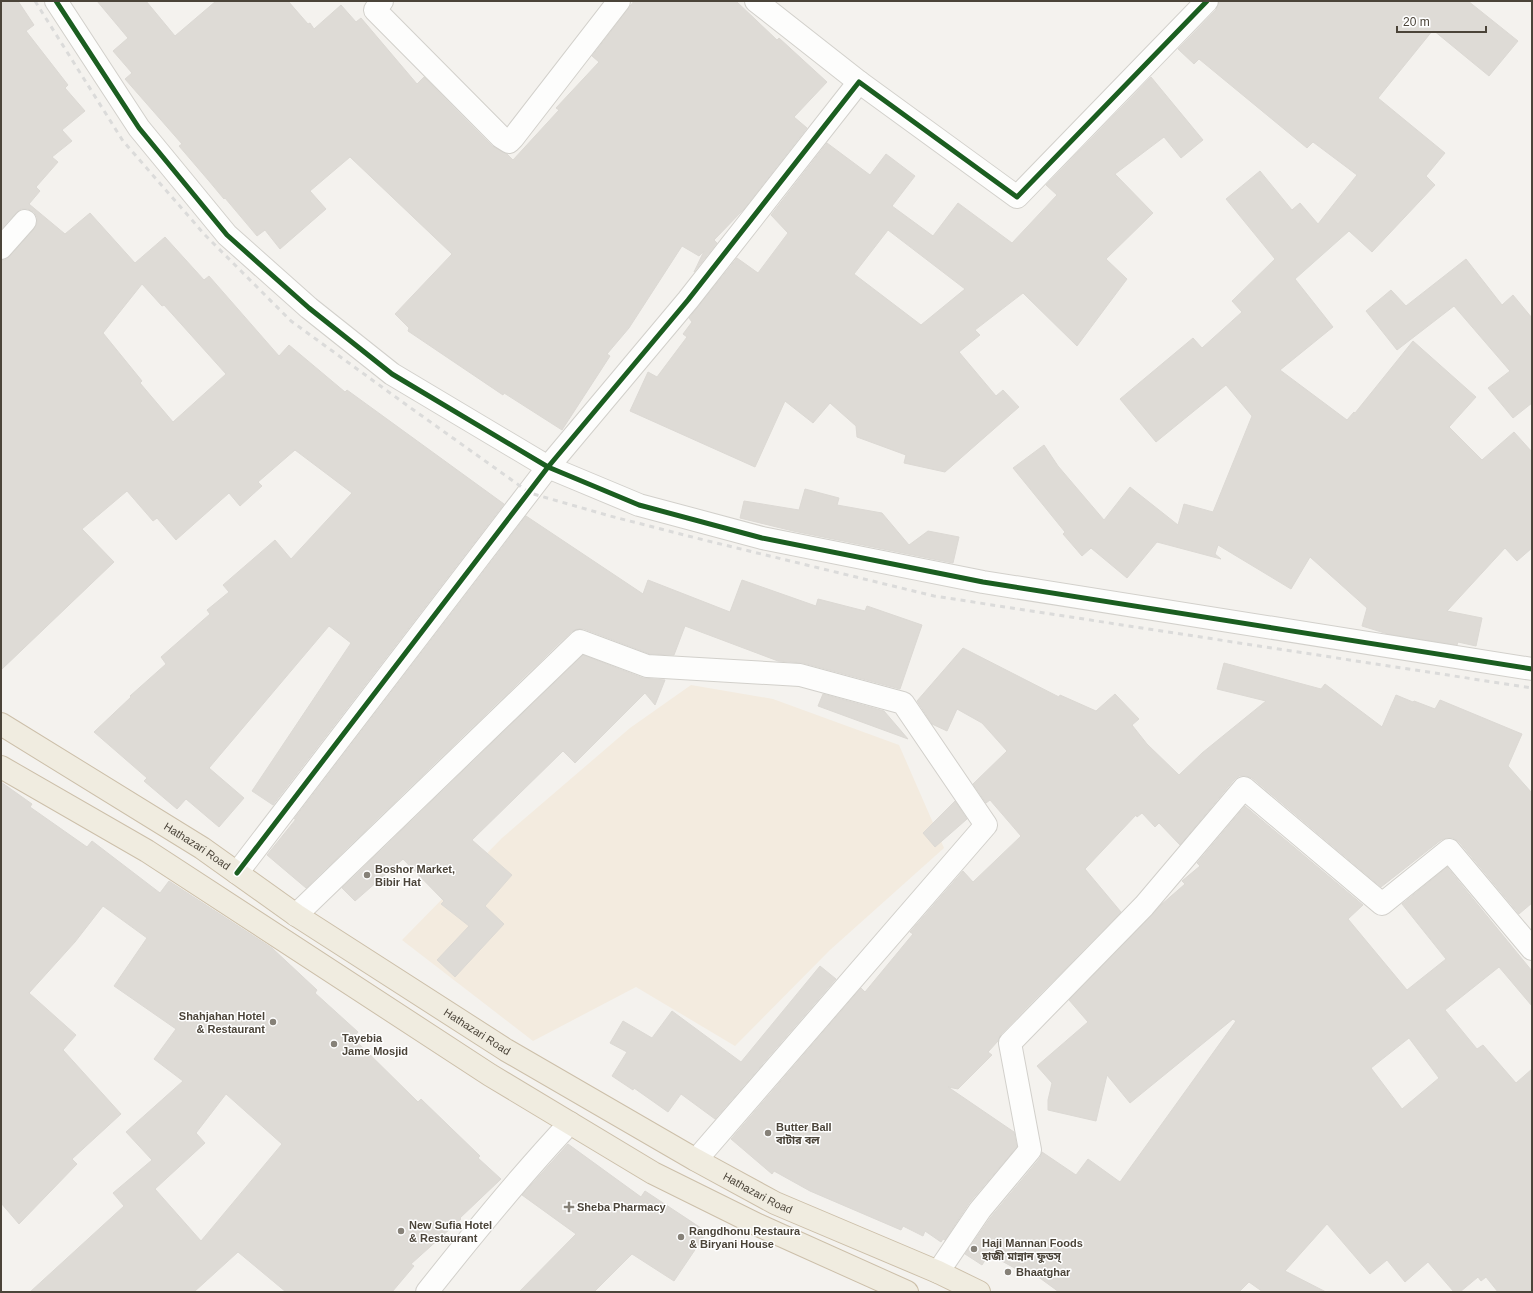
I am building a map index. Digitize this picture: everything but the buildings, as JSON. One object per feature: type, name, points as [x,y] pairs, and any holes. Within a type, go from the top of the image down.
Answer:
[{"type":"highway","name":"Hathazari Road","points":[[1,724],[202,848],[296,915],[506,1050],[696,1160],[775,1203],[938,1272],[979,1292]]},
{"type":"highway","points":[[1,767],[147,851],[490,1075],[653,1173],[758,1225],[907,1292]]},
{"type":"street","points":[[56,1],[139,128],[227,235],[309,308],[392,374],[548,467],[639,504],[762,538],[983,582],[1532,669]]},
{"type":"street","points":[[382,1],[375,10],[501,137],[509,142],[514,138],[619,1]]},
{"type":"street","points":[[756,1],[859,82],[1017,197],[1207,1]]},
{"type":"street","points":[[237,873],[530,493],[548,467],[688,300],[859,82]]},
{"type":"street","points":[[1,248],[25,221]]},
{"type":"street","points":[[296,915],[580,641],[646,666],[800,675],[903,703],[986,825],[696,1160]]},
{"type":"street","points":[[938,1272],[980,1210],[1030,1150],[1010,1043],[1144,906],[1244,788],[1382,904],[1449,850],[1532,949]]},
{"type":"street","points":[[427,1292],[530,1165],[570,1123]]},
{"type":"shaded area","points":[[691,685],[773,699],[899,745],[944,848],[830,950],[735,1046],[636,987],[533,1041],[402,940],[502,838],[630,728]]},
{"type":"railway","points":[[35,1],[123,141],[205,235],[291,321],[530,493],[610,516],[704,540],[934,596],[1532,688]]},
{"type":"cycle path","points":[[56,1],[139,128],[227,235],[309,308],[392,374],[548,467],[639,505],[762,538],[983,582],[1532,669]]},
{"type":"cycle path","points":[[237,873],[548,467],[688,300],[859,82],[1017,197],[1207,1]]},
{"type":"place","name":"Boshor Market, Bibir Hat","points":[[367,875]]},
{"type":"place","name":"Shahjahan Hotel & Restaurant","points":[[273,1022]]},
{"type":"place","name":"Tayebia Jame Mosjid","points":[[334,1044]]},
{"type":"place","name":"Butter Ball বাটার বল","points":[[768,1133]]},
{"type":"place","name":"Sheba Pharmacy","points":[[569,1207]]},
{"type":"place","name":"New Sufia Hotel & Restaurant","points":[[401,1231]]},
{"type":"place","name":"Rangdhonu Restaura & Biryani House","points":[[681,1237]]},
{"type":"place","name":"Haji Mannan Foods হাজী মান্নান ফুডস্","points":[[974,1249]]},
{"type":"place","name":"Bhaatghar","points":[[1008,1272]]}]
